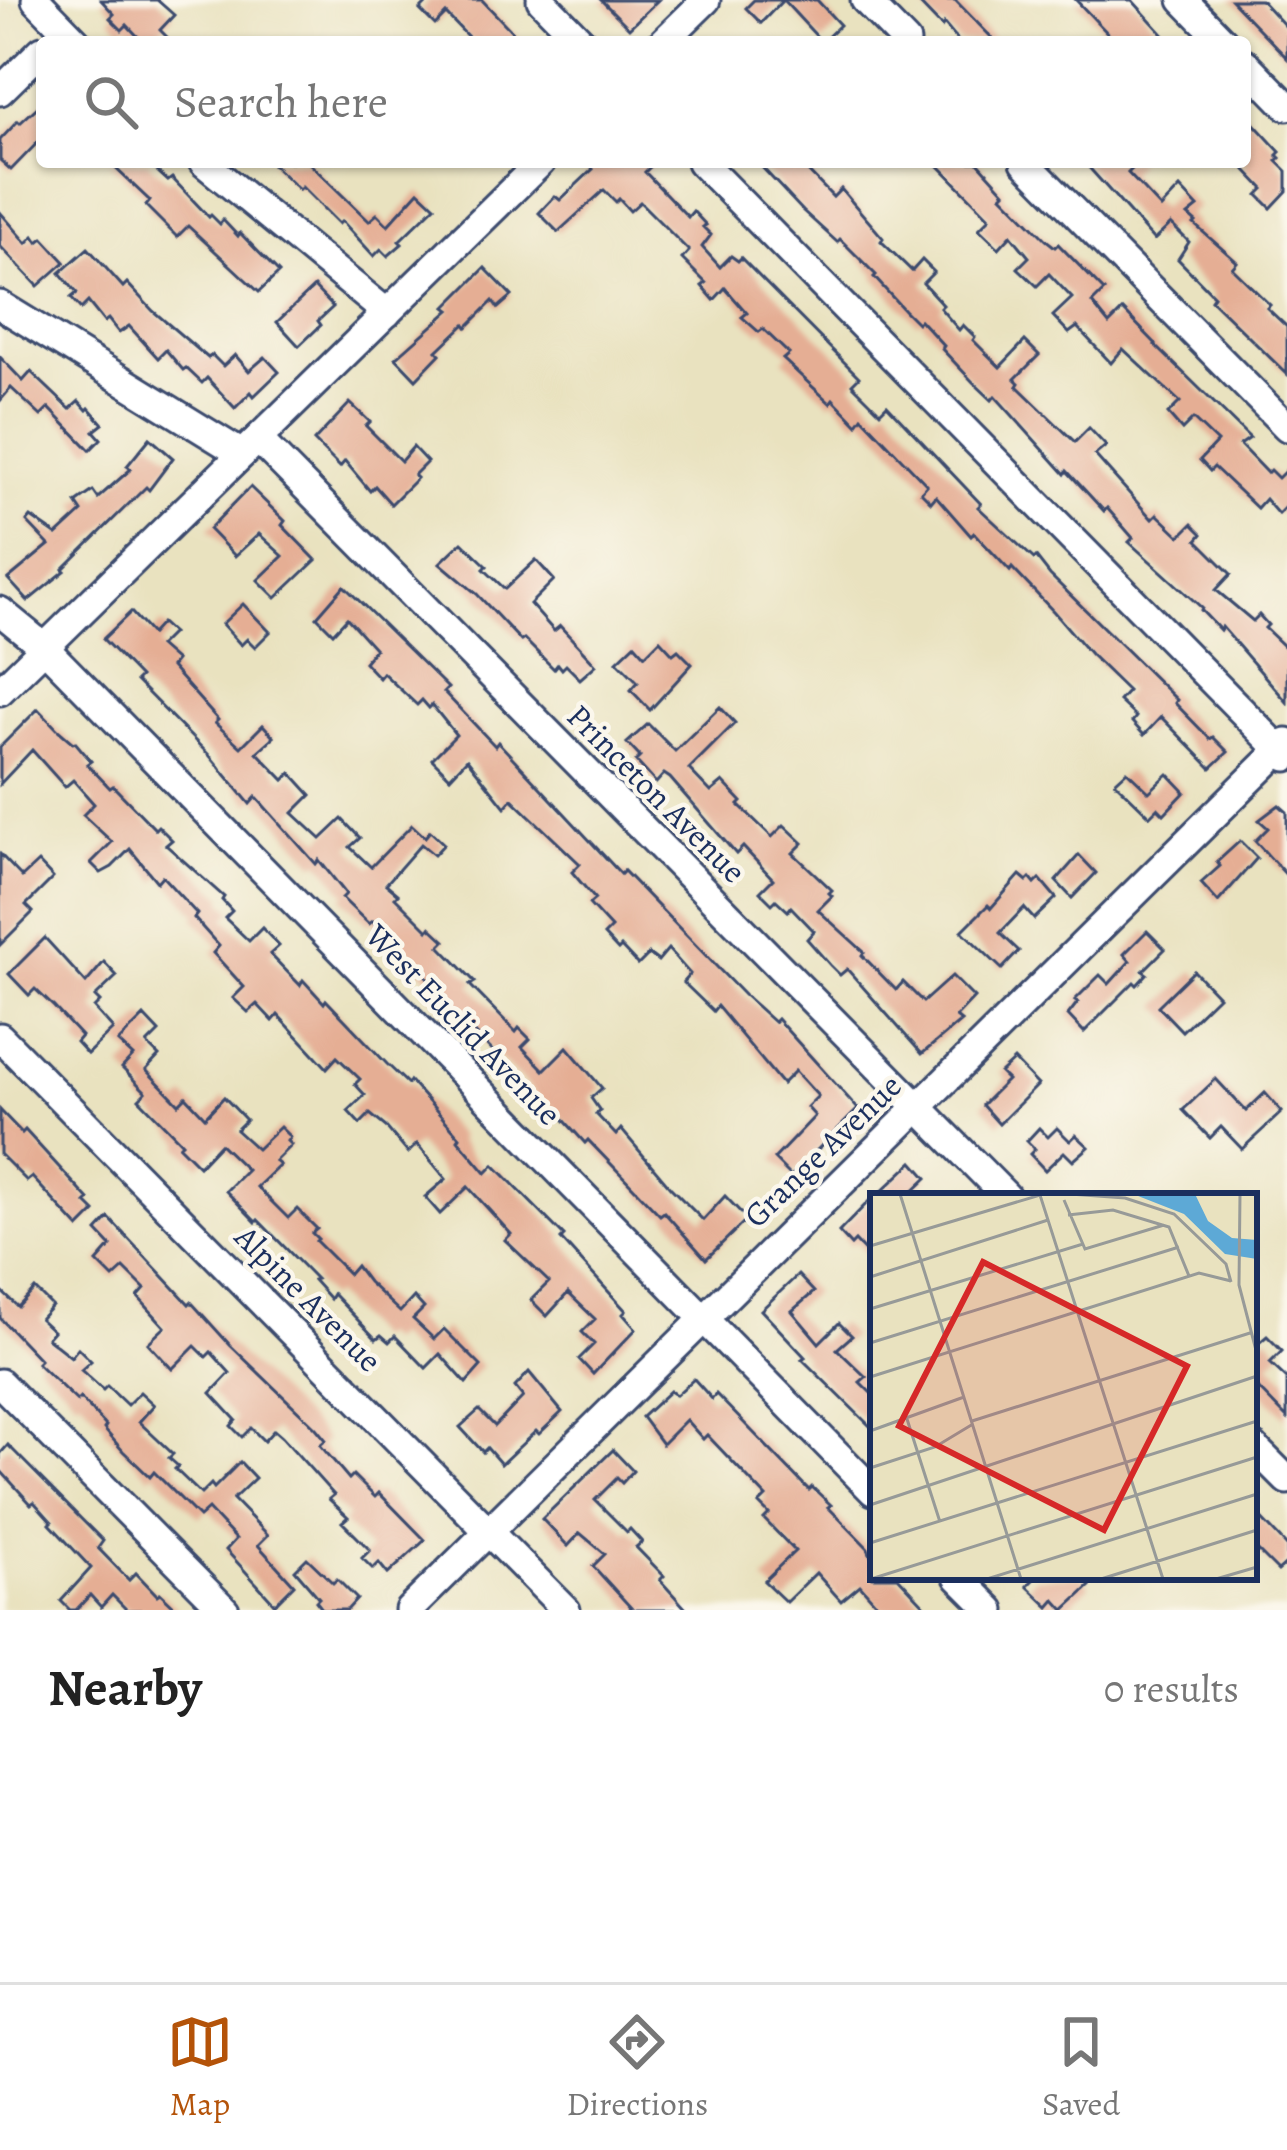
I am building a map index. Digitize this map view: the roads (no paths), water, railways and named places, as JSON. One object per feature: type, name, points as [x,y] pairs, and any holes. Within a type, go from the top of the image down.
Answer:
[{"type":"street","points":[[36,0],[63,36]]},
{"type":"street","points":[[541,0],[576,36]]},
{"type":"street","points":[[669,36],[706,0]]},
{"type":"street","points":[[865,0],[900,36]]},
{"type":"street","points":[[1183,0],[1218,36]]},
{"type":"street","points":[[0,91],[36,56]]},
{"type":"street","points":[[1251,69],[1287,106]]},
{"type":"street","points":[[210,168],[387,313]]},
{"type":"street","points":[[0,691],[535,168]]},
{"type":"street","points":[[707,168],[1285,750]]},
{"type":"street","points":[[1031,168],[1287,427]]},
{"type":"street","name":"Princeton Avenue","points":[[0,305],[250,447],[486,672],[1003,1193]]},
{"type":"street","name":"West Euclid Avenue","points":[[0,611],[44,647],[870,1488]]},
{"type":"street","name":"Grange Avenue","points":[[409,1610],[1285,750]]},
{"type":"street","name":"Alpine Avenue","points":[[0,1037],[566,1610]]},
{"type":"street","points":[[0,1383],[225,1610]]},
{"type":"street","points":[[1257,1450],[1287,1480]]},
{"type":"street","points":[[961,1580],[991,1610]]}]
